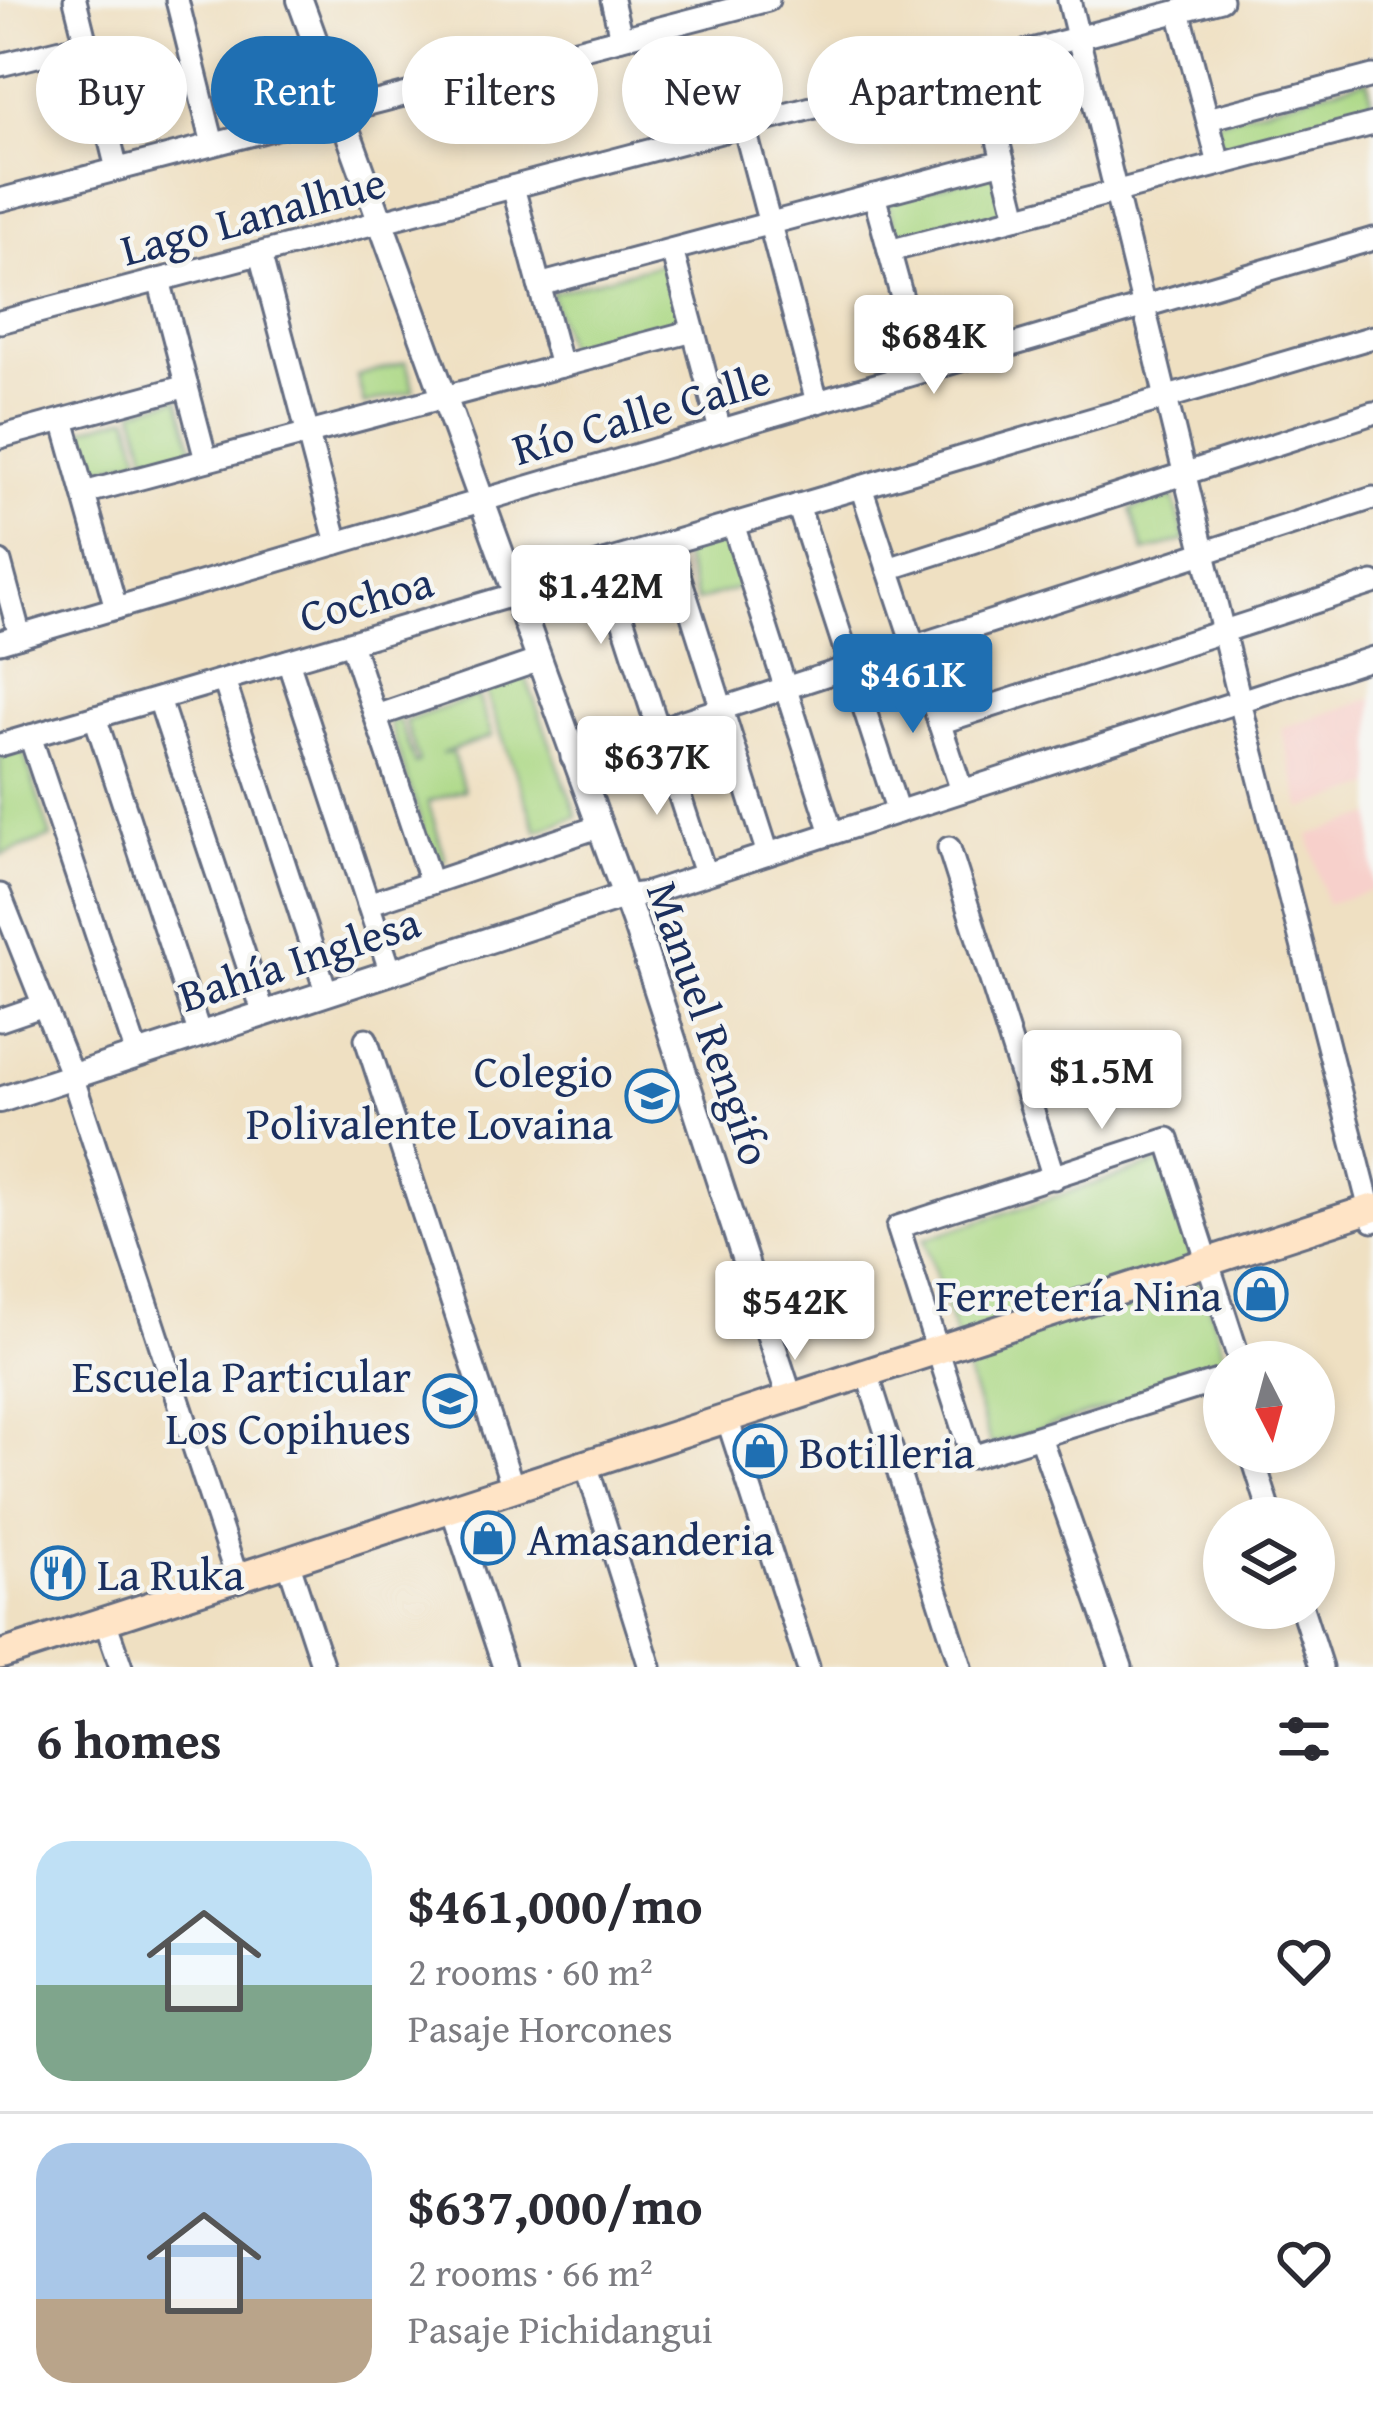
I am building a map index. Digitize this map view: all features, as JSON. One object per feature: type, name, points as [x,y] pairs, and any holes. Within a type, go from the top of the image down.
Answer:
[{"type":"main road","points":[[0,1655],[1372,1213]]},
{"type":"street","points":[[74,0],[84,36]]},
{"type":"street","points":[[177,0],[211,136]]},
{"type":"street","name":"Manuel Rengifo","points":[[300,0],[313,36]]},
{"type":"street","points":[[612,0],[621,38]]},
{"type":"street","points":[[378,100],[621,38],[717,6],[768,0]]},
{"type":"street","points":[[1069,0],[1079,36]]},
{"type":"street","name":"Lago Lanalhue","points":[[1083,36],[1221,0]]},
{"type":"street","points":[[1179,11],[1219,164]]},
{"type":"street","points":[[0,65],[36,56]]},
{"type":"street","points":[[1084,57],[1240,701],[1372,1213]]},
{"type":"street","points":[[1208,119],[1373,76]]},
{"type":"street","points":[[889,250],[1373,124]]},
{"type":"street","points":[[111,144],[117,169]]},
{"type":"street","points":[[0,200],[213,144]]},
{"type":"street","name":"Manuel Rengifo","points":[[352,144],[624,896],[790,1398]]},
{"type":"street","name":"Lago Lanalhue","points":[[0,322],[677,144]]},
{"type":"street","points":[[749,144],[818,402]]},
{"type":"street","points":[[999,144],[1017,217]]},
{"type":"street","points":[[539,285],[1003,161]]},
{"type":"street","points":[[513,188],[561,366]]},
{"type":"street","points":[[874,195],[922,371]]},
{"type":"street","name":"Río Calle Calle","points":[[10,639],[1373,238]]},
{"type":"street","points":[[672,250],[720,430]]},
{"type":"street","points":[[260,254],[337,543]]},
{"type":"street","points":[[159,280],[206,460]]},
{"type":"street","points":[[84,493],[693,331]]},
{"type":"street","name":"Cochoa","points":[[0,745],[1373,337]]},
{"type":"street","points":[[0,437],[187,386]]},
{"type":"street","points":[[888,569],[1373,413]]},
{"type":"street","points":[[64,420],[116,608]]},
{"type":"street","points":[[861,487],[962,791]]},
{"type":"street","points":[[572,757],[1373,498]]},
{"type":"street","points":[[798,506],[898,812]]},
{"type":"street","points":[[733,524],[832,833]]},
{"type":"street","points":[[669,543],[768,854]]},
{"type":"street","points":[[0,562],[10,639]]},
{"type":"street","points":[[604,562],[705,874]]},
{"type":"street","points":[[939,723],[1373,583]]},
{"type":"street","points":[[351,643],[431,883]]},
{"type":"street","points":[[624,896],[648,893],[1373,658]]},
{"type":"street","points":[[288,661],[391,973]]},
{"type":"street","points":[[376,716],[537,661]]},
{"type":"street","points":[[224,680],[327,994]]},
{"type":"street","points":[[159,699],[264,1014]]},
{"type":"street","points":[[95,717],[200,1034]]},
{"type":"street","points":[[31,736],[136,1055]]},
{"type":"street","points":[[368,904],[598,827]]},
{"type":"street","points":[[950,848],[1054,1178]]},
{"type":"street","points":[[0,896],[9,945],[44,1006],[72,1076],[237,1578]]},
{"type":"street","name":"Bahía Inglesa","points":[[0,1100],[624,896]]},
{"type":"street","points":[[0,1020],[44,1006]]},
{"type":"street","points":[[366,1039],[513,1488]]},
{"type":"street","points":[[1203,1386],[972,1457],[898,1227],[1168,1139],[1233,1341]]},
{"type":"street","points":[[867,1373],[961,1667]]},
{"type":"street","points":[[728,1418],[808,1667]]},
{"type":"street","points":[[1040,1437],[1121,1667]]},
{"type":"street","points":[[586,1464],[650,1667]]},
{"type":"street","points":[[452,1509],[503,1667]]},
{"type":"street","points":[[288,1561],[323,1667]]},
{"type":"street","points":[[105,1621],[121,1667]]},
{"type":"street","points":[[1309,1629],[1321,1667]]},
{"type":"shaded area","points":[[1373,698],[1373,786],[1302,809],[1281,728]]},
{"type":"shaded area","points":[[1373,815],[1373,890],[1326,904],[1309,835]]},
{"type":"green space","points":[[1368,79],[1373,117],[1224,156],[1213,122]]},
{"type":"green space","points":[[1002,170],[1011,213],[900,243],[887,201]]},
{"type":"green space","points":[[670,261],[686,320],[568,353],[551,293]]},
{"type":"green space","points":[[406,362],[414,391],[364,404],[357,376]]},
{"type":"green space","points":[[179,398],[194,453],[149,465],[134,410]]},
{"type":"green space","points":[[129,416],[140,458],[94,470],[83,429]]},
{"type":"green space","points":[[1173,497],[1186,540],[1144,552],[1131,509]]},
{"type":"green space","points":[[731,531],[748,585],[697,601],[680,547]]},
{"type":"green space","points":[[525,675],[577,816],[537,831],[485,690]]},
{"type":"green space","points":[[478,696],[492,736],[441,754],[452,752],[464,790],[428,802],[446,861],[435,864],[389,723],[399,720],[415,764],[419,762],[405,721]]},
{"type":"green space","points":[[23,750],[51,837],[1,855],[0,756]]},
{"type":"green space","points":[[1162,1162],[1220,1341],[1203,1341],[1203,1377],[991,1445],[924,1239]]},
{"type":"place","name":"Colegio Polivalente Lovaina","points":[[652,1096]]},
{"type":"place","name":"Ferretería Nina","points":[[1261,1294]]},
{"type":"place","name":"Escuela Particular Los Copihues","points":[[450,1401]]},
{"type":"place","name":"Botilleria","points":[[760,1451]]},
{"type":"place","name":"Amasanderia","points":[[488,1538]]},
{"type":"place","name":"La Ruka","points":[[58,1573]]}]
